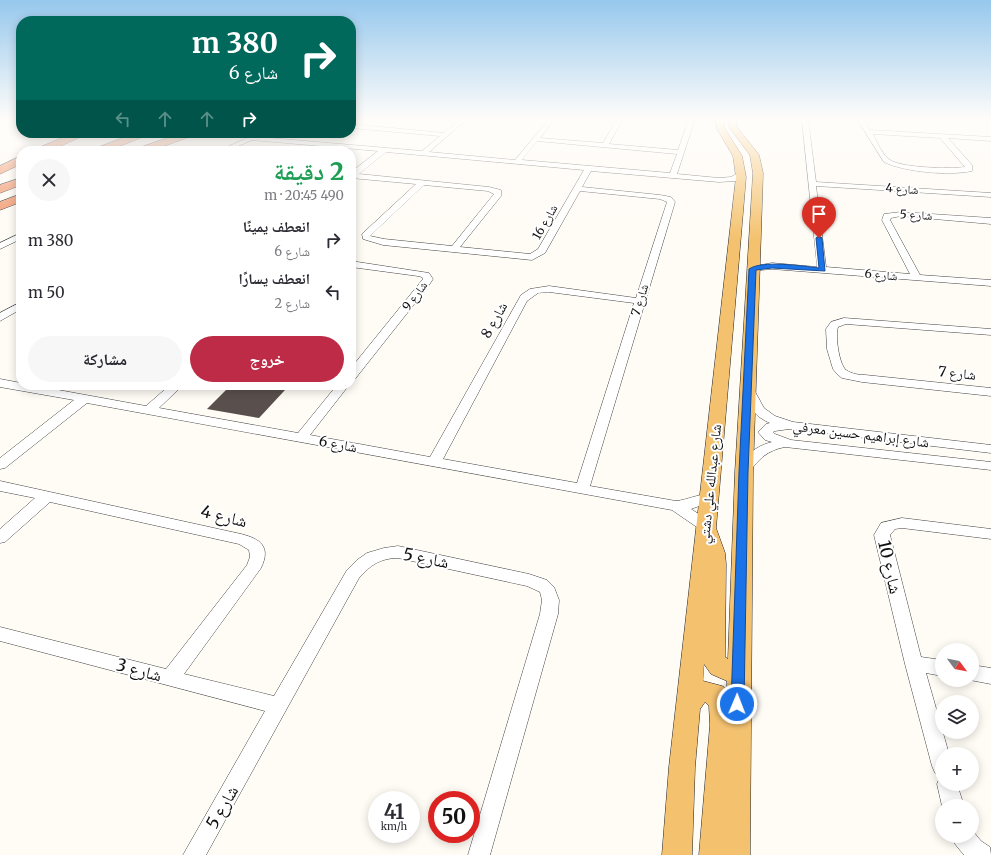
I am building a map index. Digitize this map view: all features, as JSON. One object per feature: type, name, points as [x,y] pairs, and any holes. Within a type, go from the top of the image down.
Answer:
[{"type":"highway","points":[[0,171],[16,163]]},
{"type":"highway","points":[[0,189],[16,183]]},
{"type":"highway","points":[[0,198],[16,192]]},
{"type":"highway","points":[[0,206],[16,200]]},
{"type":"main road","name":"شارع عبدالله علي دشتي","points":[[735,855],[738,674],[744,472],[753,264],[746,178],[738,159]]},
{"type":"main road","name":"شارع عبدالله علي دشتي","points":[[677,855],[682,767],[708,498],[750,159]]},
{"type":"main road","points":[[706,526],[716,564],[713,657],[715,663],[725,671],[738,674]]},
{"type":"main road","points":[[689,706],[694,697],[700,691],[708,691],[715,694],[723,704],[714,855]]},
{"type":"street","points":[[356,172],[373,159]]},
{"type":"street","points":[[485,159],[719,180],[746,178]]},
{"type":"street","points":[[673,176],[679,159]]},
{"type":"street","points":[[810,159],[822,270]]},
{"type":"street","points":[[885,159],[892,165],[909,168],[969,169],[961,159]]},
{"type":"street","name":"شارع 16","points":[[421,182],[366,234],[366,237],[378,241],[525,257],[536,256],[542,251],[589,168]]},
{"type":"street","points":[[356,176],[489,189],[498,193],[454,249]]},
{"type":"street","points":[[719,180],[733,184],[746,178]]},
{"type":"street","name":"شارع 4","points":[[813,184],[991,195]]},
{"type":"street","name":"شارع 7","points":[[578,189],[655,196],[670,201],[582,489]]},
{"type":"street","name":"شارع 5","points":[[916,277],[886,220],[887,216],[901,214],[987,220]]},
{"type":"street","points":[[987,220],[991,230]]},
{"type":"street","points":[[2,245],[16,238]]},
{"type":"street","points":[[2,245],[16,246]]},
{"type":"street","name":"شارع 6","points":[[753,264],[991,283]]},
{"type":"street","name":"شارع 9","points":[[356,265],[418,273],[426,275],[428,279],[420,292],[356,370]]},
{"type":"street","name":"شارع 8","points":[[435,461],[522,300],[527,295],[536,290],[549,289],[639,301]]},
{"type":"street","points":[[0,318],[16,308]]},
{"type":"street","name":"شارع 7","points":[[991,332],[842,321],[835,325],[831,332],[836,364],[841,372],[848,376],[991,392]]},
{"type":"street","name":"شارع 6","points":[[0,383],[16,385]]},
{"type":"street","name":"شارع إبراهيم حسين معرفي","points":[[748,389],[754,405],[762,414],[792,426],[991,449]]},
{"type":"street","name":"شارع 6","points":[[45,390],[676,506],[688,505],[708,498]]},
{"type":"street","points":[[149,410],[171,390]]},
{"type":"street","points":[[300,438],[340,390]]},
{"type":"street","points":[[0,465],[85,398]]},
{"type":"street","points":[[792,426],[771,427],[766,430],[765,434],[774,439],[796,444]]},
{"type":"street","name":"شارع إبراهيم حسين معرفي","points":[[744,472],[749,461],[764,449],[780,444],[796,444],[991,466]]},
{"type":"street","name":"شارع 4","points":[[0,486],[241,539],[249,541],[257,548],[258,557],[250,572],[170,678]]},
{"type":"street","points":[[0,538],[47,496]]},
{"type":"street","name":"شارع 6","points":[[676,506],[706,526]]},
{"type":"street","name":"شارع 10","points":[[937,747],[882,540],[882,531],[891,525],[902,523],[991,534]]},
{"type":"street","name":"شارع 5","points":[[194,855],[353,574],[362,564],[376,555],[390,552],[408,553],[529,580],[546,587],[552,600],[479,855]]},
{"type":"street","name":"شارع 3","points":[[0,634],[279,706]]},
{"type":"street","points":[[914,664],[935,667]]},
{"type":"street","points":[[979,674],[991,676]]},
{"type":"street","points":[[968,843],[973,849],[982,855]]},
{"type":"building","points":[[226,390],[285,390],[259,418],[207,409]]},
{"type":"route","points":[[737,704],[744,472],[753,269],[772,266],[822,270],[819,238]]}]
